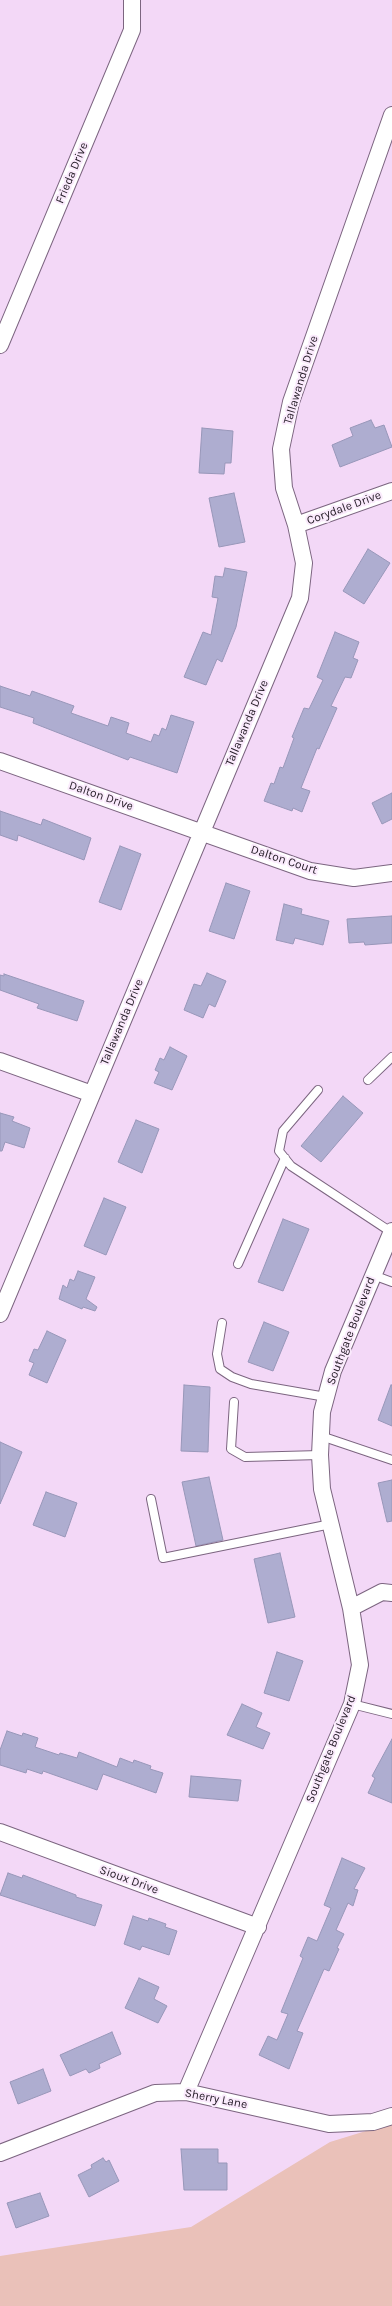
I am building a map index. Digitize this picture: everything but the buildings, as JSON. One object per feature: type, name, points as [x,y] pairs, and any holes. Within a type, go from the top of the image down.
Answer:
[{"type":"street","name":"Frieda Drive","points":[[0,345],[132,30],[132,0]]},
{"type":"street","name":"Tallawanda Drive","points":[[0,1314],[300,598],[304,563],[296,525],[284,488],[281,449],[291,402],[392,115]]},
{"type":"street","name":"Corydale Drive","points":[[296,525],[392,490]]},
{"type":"street","name":"Dalton Drive","points":[[0,761],[202,832]]},
{"type":"street","name":"Dalton Court","points":[[202,832],[310,871],[354,878],[392,873]]},
{"type":"street","points":[[0,1061],[92,1094]]},
{"type":"street","name":"Southgate Boulevard","points":[[186,2092],[258,1928],[352,1704],[360,1665],[351,1608],[322,1489],[320,1455],[322,1412],[333,1371],[392,1231]]},
{"type":"street","points":[[351,1608],[382,1592],[392,1593]]},
{"type":"street","name":"Sioux Drive","points":[[0,1832],[258,1928]]},
{"type":"street","name":"Sherry Lane","points":[[0,2153],[155,2093],[186,2092],[329,2124],[373,2122],[392,2116]]},
{"type":"lane","points":[[368,1080],[392,1057]]},
{"type":"lane","points":[[318,1090],[283,1131],[280,1151],[291,1166],[392,1231]]},
{"type":"lane","points":[[238,1264],[285,1158]]},
{"type":"lane","points":[[373,1275],[392,1282]]},
{"type":"lane","points":[[222,1323],[217,1354],[220,1369],[251,1384],[326,1397]]},
{"type":"lane","points":[[234,1402],[231,1450],[245,1458],[320,1455]]},
{"type":"lane","points":[[321,1436],[392,1460]]},
{"type":"lane","points":[[151,1499],[164,1558],[331,1524]]},
{"type":"lane","points":[[352,1704],[392,1714]]},
{"type":"shaded area","points":[[392,2123],[392,2306],[0,2306],[0,2256],[191,2227],[330,2142]]}]
